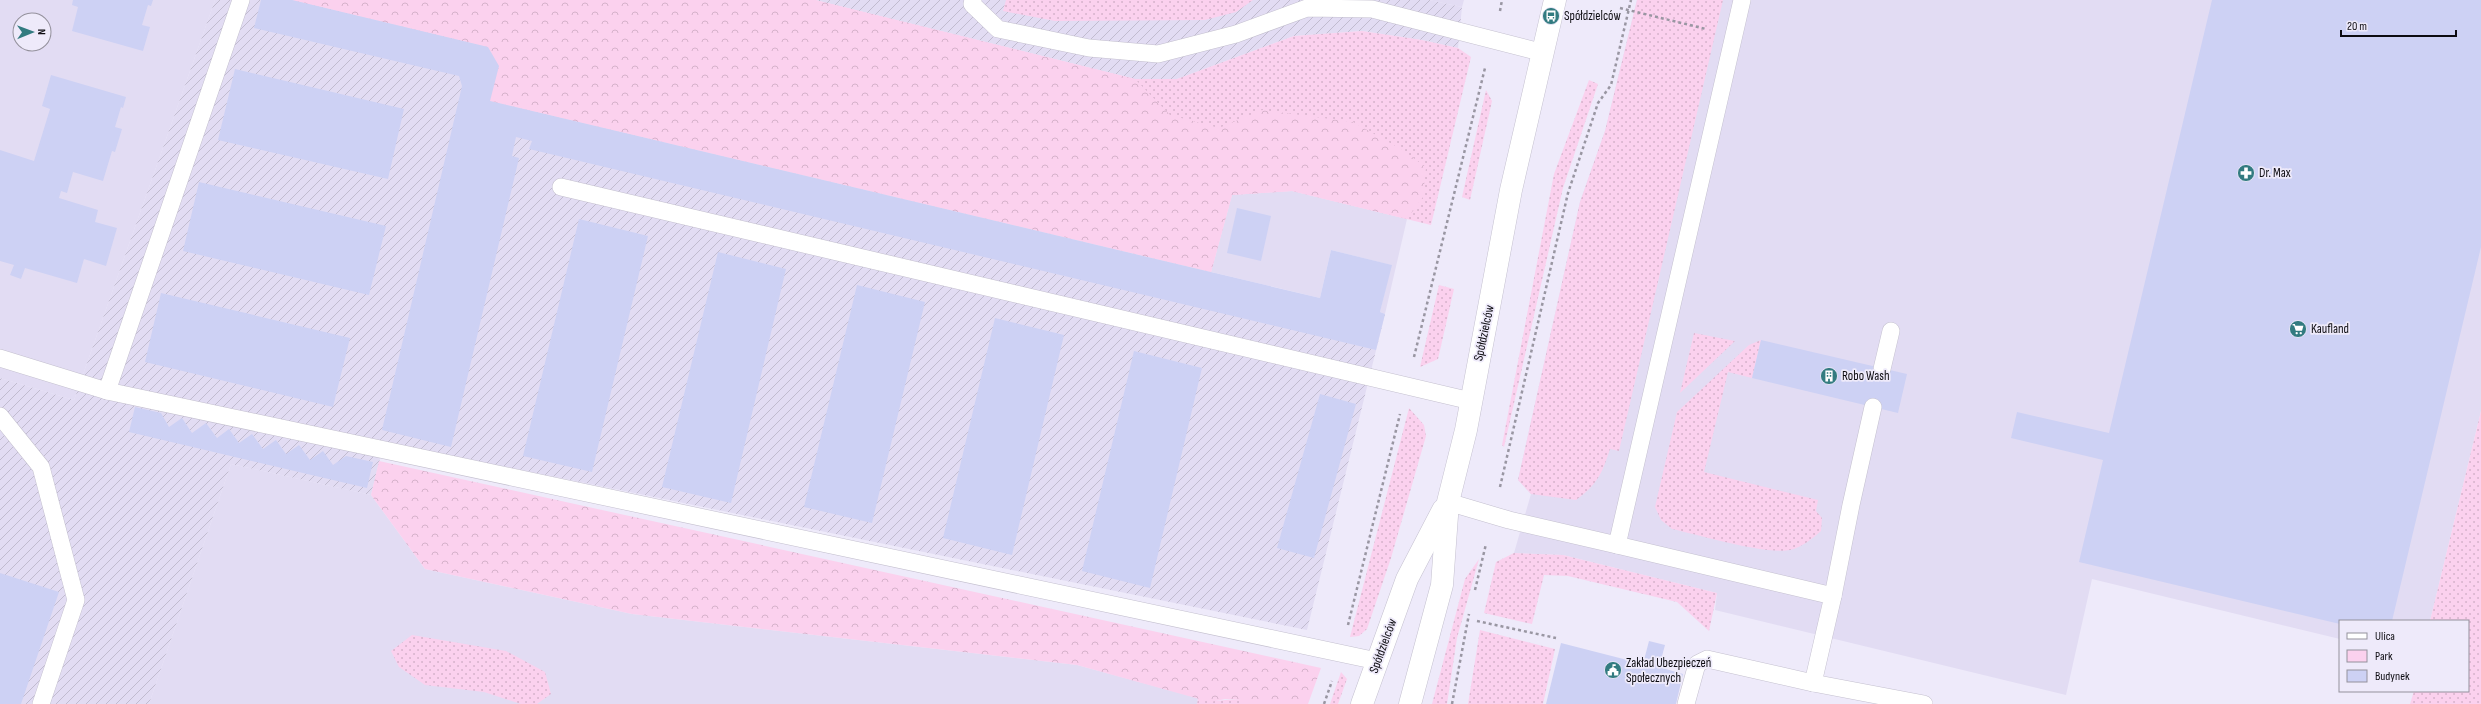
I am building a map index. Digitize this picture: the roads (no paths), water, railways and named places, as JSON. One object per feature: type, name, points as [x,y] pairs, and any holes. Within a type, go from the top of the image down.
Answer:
[{"type":"street","name":"Spółdzielców","points":[[1410,704],[1442,585],[1448,502],[1471,401],[1511,190],[1544,53],[1555,0]]},
{"type":"street","name":"Spółdzielców","points":[[1362,704],[1407,579],[1448,502]]},
{"type":"lane","points":[[107,391],[240,0]]},
{"type":"lane","points":[[973,0],[972,4],[998,30],[1089,48],[1158,54],[1236,34],[1307,8],[1372,9],[1492,41],[1544,53]]},
{"type":"lane","points":[[1617,545],[1742,0]]},
{"type":"lane","points":[[561,187],[1471,401]]},
{"type":"lane","points":[[1882,369],[1891,332]]},
{"type":"lane","points":[[0,358],[107,391],[1341,652],[1377,661]]},
{"type":"lane","points":[[1813,683],[1833,596],[1851,505],[1874,407]]},
{"type":"lane","points":[[0,416],[41,467],[76,600],[41,704]]},
{"type":"lane","points":[[1448,502],[1493,515],[1833,596]]},
{"type":"lane","points":[[1686,704],[1697,664],[1707,659],[1813,683],[1924,704]]},
{"type":"place","name":"Spółdzielców","points":[[1551,16]]},
{"type":"place","name":"Dr. Max","points":[[2246,173]]},
{"type":"place","name":"Kaufland","points":[[2298,329]]},
{"type":"place","name":"Robo Wash","points":[[1829,376]]},
{"type":"place","name":"Zakład Ubezpieczeń Społecznych","points":[[1613,670]]}]
